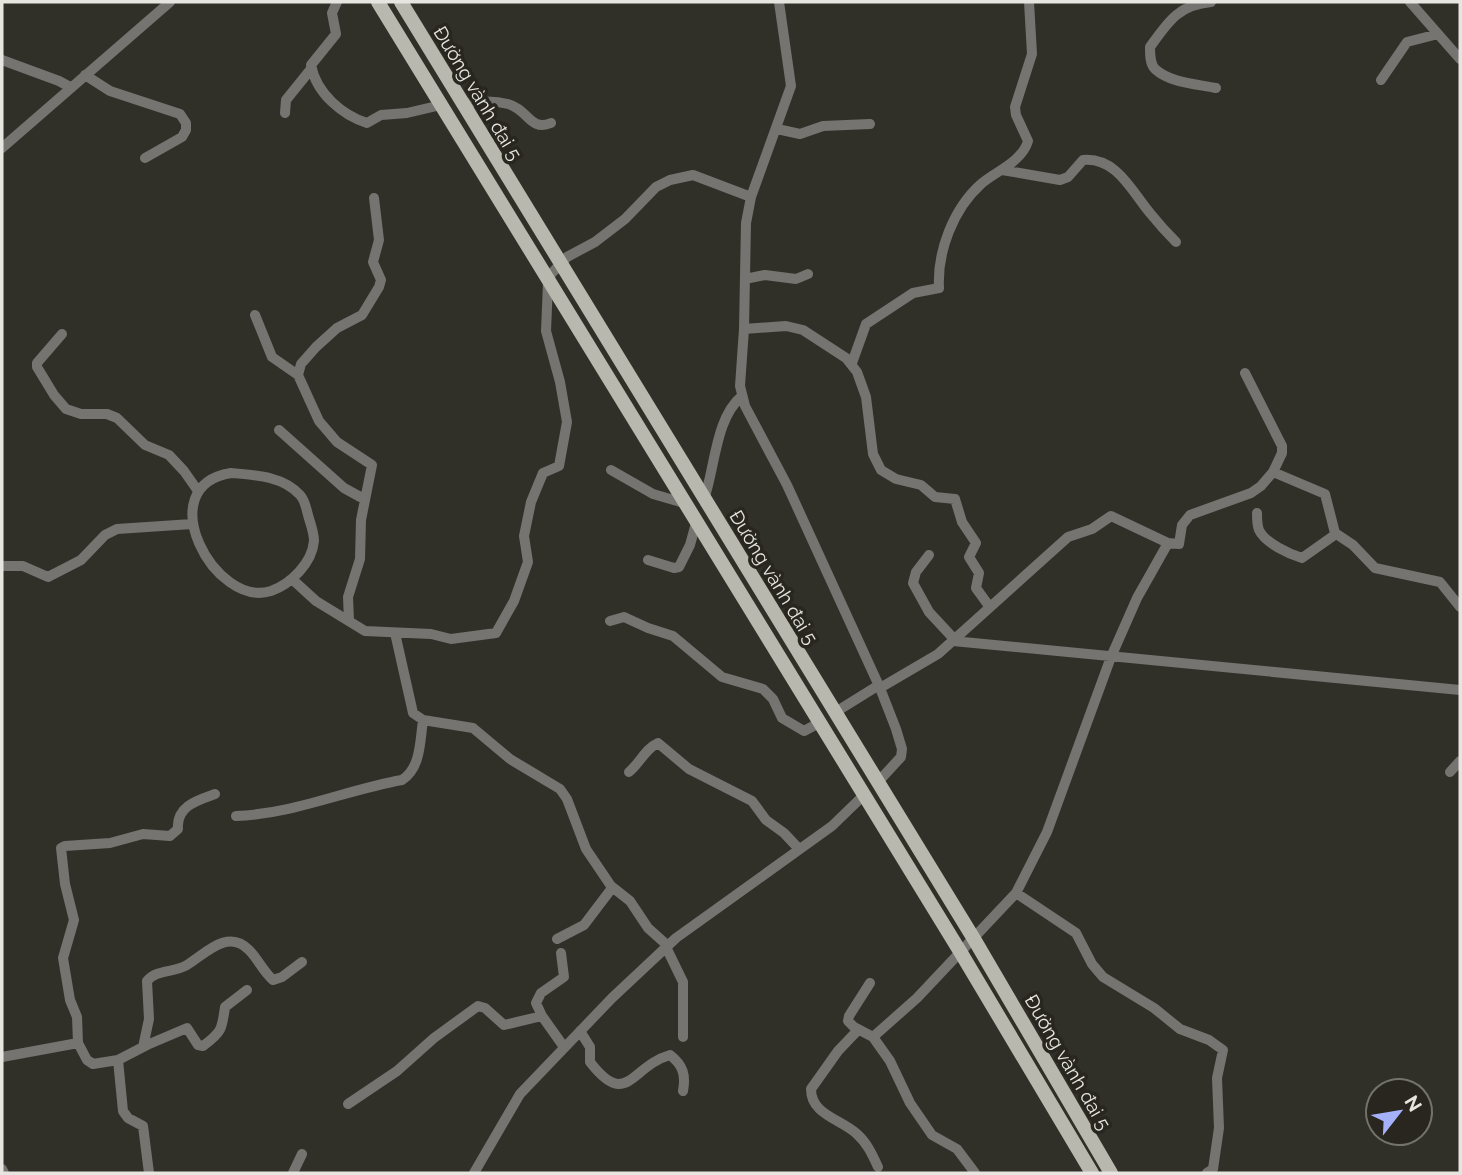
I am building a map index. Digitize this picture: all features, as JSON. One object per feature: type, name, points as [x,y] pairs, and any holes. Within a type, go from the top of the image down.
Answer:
[{"type":"main road","name":"Đường vành đai 5","points":[[378,2],[961,953],[1092,1173]]},
{"type":"main road","name":"Đường vành đai 5","points":[[401,2],[974,939],[1111,1173]]},
{"type":"street","points":[[2,148],[170,2]]},
{"type":"street","points":[[285,113],[286,100],[311,69],[312,60],[336,34],[332,13],[337,2]]},
{"type":"street","points":[[779,2],[791,86],[751,197],[745,235],[744,329],[739,374],[741,397],[787,485],[879,687],[902,749],[898,762],[877,783]]},
{"type":"street","points":[[852,363],[866,324],[913,293],[939,288],[939,261],[955,219],[979,186],[1023,152],[1028,141],[1016,115],[1016,107],[1032,54],[1029,2]]},
{"type":"street","points":[[1211,2],[1185,8],[1164,27],[1150,47],[1151,62],[1155,69],[1170,78],[1216,88]]},
{"type":"street","points":[[1410,2],[1460,59]]},
{"type":"street","points":[[1381,80],[1407,42],[1438,34]]},
{"type":"street","points":[[2,61],[70,87]]},
{"type":"street","points":[[311,69],[334,106],[364,122],[370,122],[380,115],[407,113],[441,105]]},
{"type":"street","points":[[85,75],[110,91],[180,114],[184,118],[186,130],[182,137],[145,158]]},
{"type":"street","points":[[463,104],[485,100],[509,104],[522,111],[536,126],[543,127],[551,123]]},
{"type":"street","points":[[777,129],[800,134],[823,126],[870,124]]},
{"type":"street","points":[[1002,170],[1060,180],[1068,177],[1083,160],[1101,163],[1126,180],[1149,213],[1176,242]]},
{"type":"street","points":[[293,580],[311,597],[365,631],[431,634],[452,639],[493,634],[499,629],[514,601],[528,562],[524,536],[531,502],[544,473],[559,466],[567,422],[561,382],[546,331],[548,280],[575,251],[594,242],[625,219],[656,187],[670,180],[693,175],[751,197]]},
{"type":"street","points":[[298,375],[302,364],[316,347],[337,328],[362,315],[380,287],[381,280],[373,262],[379,240],[374,198]]},
{"type":"street","points":[[744,279],[765,275],[796,279],[808,274]]},
{"type":"street","points":[[255,315],[272,357],[298,375],[319,421],[337,442],[372,465],[361,520],[360,559],[348,597],[349,621]]},
{"type":"street","points":[[744,329],[794,327],[803,330],[852,363],[863,385],[871,444],[877,462],[888,475],[921,485],[935,497],[955,499],[965,526],[976,543],[969,557],[979,573],[976,588],[989,606]]},
{"type":"street","points":[[62,334],[37,363],[60,402],[70,412],[107,414],[117,418],[145,445],[169,455],[198,491]]},
{"type":"street","points":[[834,713],[929,660],[970,627],[989,606],[1066,538],[1092,530],[1111,516],[1168,544],[1179,544],[1182,524],[1190,515],[1251,493],[1261,486],[1273,472],[1282,453],[1282,446],[1245,373]]},
{"type":"street","points":[[704,499],[720,434],[733,405],[741,397]]},
{"type":"street","points":[[279,429],[344,488],[365,499]]},
{"type":"street","points":[[611,470],[653,494],[684,503]]},
{"type":"street","points":[[1273,472],[1325,494],[1333,530],[1353,545],[1375,568],[1440,582],[1460,607]]},
{"type":"street","points":[[218,475],[272,478],[301,496],[314,543],[293,580],[263,593],[227,580],[208,558],[192,524],[193,504],[198,491],[218,475]]},
{"type":"street","points":[[1257,513],[1261,533],[1291,555],[1301,558],[1336,534]]},
{"type":"street","points":[[648,560],[677,568],[690,545],[696,523]]},
{"type":"street","points":[[2,566],[17,565],[42,576],[53,576],[81,560],[105,535],[117,529],[192,524]]},
{"type":"street","points":[[873,1037],[917,998],[1016,893],[1047,832],[1111,657],[1143,586],[1168,544]]},
{"type":"street","points":[[929,555],[914,577],[915,589],[929,612],[954,640],[1460,690]]},
{"type":"street","points":[[610,621],[624,617],[673,636],[722,677],[769,693],[788,722],[804,731],[818,723]]},
{"type":"street","points":[[395,633],[413,713],[423,720],[473,728],[516,764],[560,789],[567,799],[586,849],[612,888],[631,901],[644,924],[667,946],[683,982],[683,1037]]},
{"type":"street","points":[[236,816],[285,810],[402,780],[413,770],[423,720]]},
{"type":"street","points":[[629,772],[641,761],[646,751],[658,743],[689,769],[752,801],[766,820],[784,833],[799,849]]},
{"type":"street","points":[[1450,772],[1460,761]]},
{"type":"street","points":[[215,794],[186,807],[178,822],[178,829],[170,836],[142,834],[110,843],[61,848],[65,884],[74,920],[63,958],[70,1000],[77,1017],[78,1043],[90,1063],[118,1060],[187,1028],[198,1045],[203,1046],[221,1030],[225,1007],[247,990]]},
{"type":"street","points":[[474,1173],[520,1094],[667,946],[832,826],[863,796]]},
{"type":"street","points":[[557,939],[584,925],[612,888]]},
{"type":"street","points":[[1016,893],[1076,933],[1092,964],[1103,978],[1154,1008],[1180,1029],[1209,1040],[1223,1050],[1216,1086],[1217,1139],[1213,1169],[1208,1173]]},
{"type":"street","points":[[143,1047],[149,1019],[147,982],[156,974],[182,967],[214,945],[230,942],[249,949],[273,980],[282,977],[302,962]]},
{"type":"street","points":[[561,953],[564,976],[538,997],[538,1008],[564,1047]]},
{"type":"street","points":[[870,983],[849,1016],[850,1024],[873,1037],[890,1061],[910,1103],[927,1129],[937,1139],[957,1149],[975,1173]]},
{"type":"street","points":[[348,1104],[397,1071],[433,1038],[478,1006],[485,1008],[504,1026],[542,1016]]},
{"type":"street","points":[[858,1030],[838,1051],[810,1093],[819,1109],[860,1136],[869,1147],[878,1167]]},
{"type":"street","points":[[580,1031],[590,1047],[590,1062],[611,1083],[626,1083],[644,1069],[670,1055],[685,1075],[683,1090]]},
{"type":"street","points":[[2,1057],[78,1043]]},
{"type":"street","points":[[118,1060],[123,1111],[128,1118],[140,1123],[145,1129],[149,1173]]},
{"type":"street","points":[[293,1173],[302,1154]]}]
